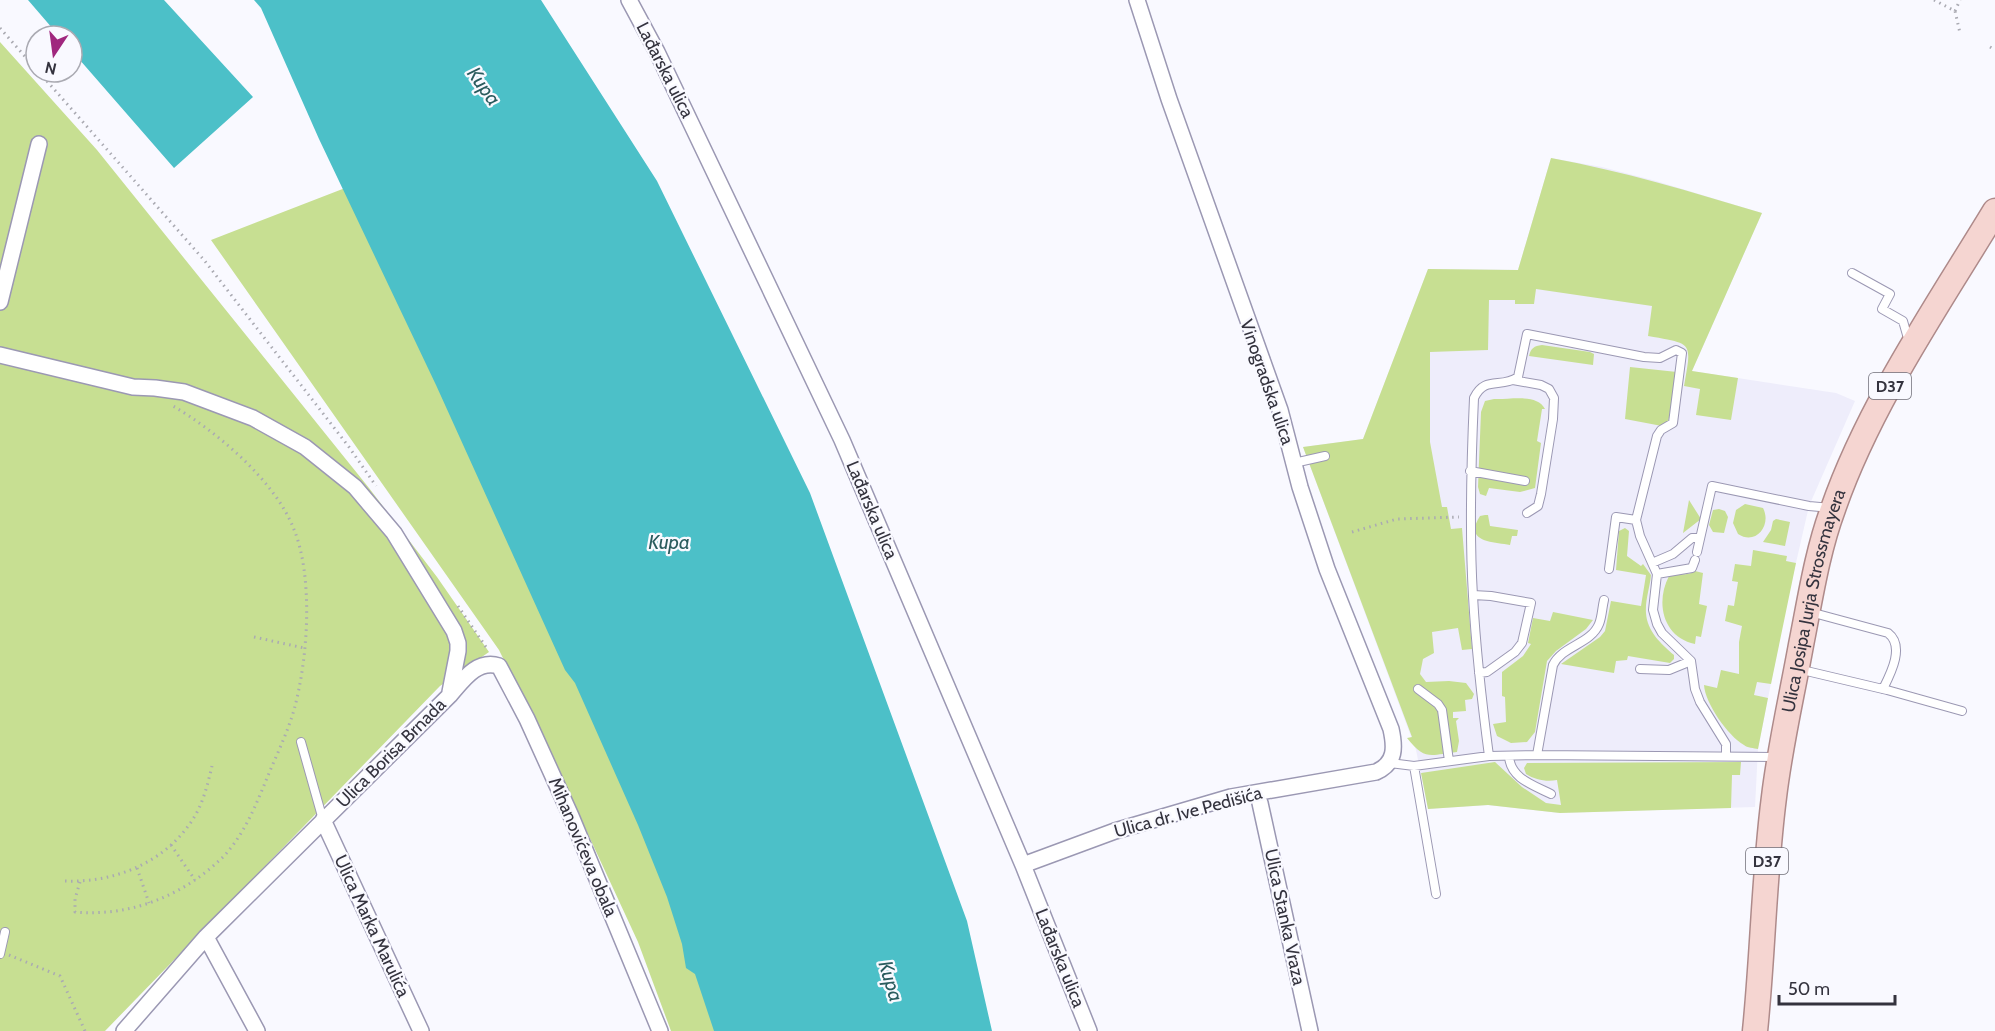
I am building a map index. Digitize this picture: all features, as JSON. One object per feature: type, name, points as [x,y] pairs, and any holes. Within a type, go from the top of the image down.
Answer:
[{"type":"main road","name":"Ulica Josipa Jurja Strossmayera","points":[[1755,1031],[1762,965],[1767,862],[1780,757],[1821,549],[1833,508],[1875,414],[1995,211]]},
{"type":"street","name":"Lađarska ulica","points":[[629,0],[657,52],[842,440],[1023,865],[1089,1031]]},
{"type":"street","name":"Vinogradska ulica","points":[[1137,0],[1169,99],[1280,410],[1327,569],[1391,729],[1394,746],[1390,763]]},
{"type":"street","points":[[0,302],[39,144]]},
{"type":"street","name":"Ulica Borisa Brnada","points":[[0,355],[133,387],[184,392],[253,418],[305,447],[355,487],[388,525],[442,609],[458,643],[458,659],[450,695],[207,937],[124,1031]]},
{"type":"street","points":[[450,695],[471,672],[484,665],[499,666]]},
{"type":"street","name":"Mihanovićeva obala","points":[[499,666],[527,719],[571,816],[660,1031]]},
{"type":"street","name":"Ulica dr. Ive Pedišića","points":[[1023,865],[1115,831],[1208,803],[1257,792],[1376,772],[1390,763]]},
{"type":"street","name":"Ulica Stanka Vraza","points":[[1260,803],[1310,1031]]},
{"type":"street","name":"Ulica Marka Marulića","points":[[323,820],[421,1031]]},
{"type":"street","points":[[207,937],[257,1031]]},
{"type":"lane","points":[[1852,273],[1890,294],[1882,309],[1903,321],[1907,335],[1917,341]]},
{"type":"lane","points":[[1513,380],[1518,377],[1527,334],[1644,357],[1660,358],[1676,350],[1682,353],[1673,423],[1661,430],[1657,436],[1636,520],[1640,536],[1657,574],[1653,604],[1657,624],[1662,633],[1691,661],[1695,689],[1700,702],[1726,744],[1726,756]]},
{"type":"lane","points":[[1488,756],[1473,595],[1470,471],[1474,398],[1484,385],[1513,380],[1541,384],[1549,389],[1554,398],[1542,494],[1538,506],[1527,513]]},
{"type":"lane","points":[[1294,463],[1325,456]]},
{"type":"lane","points":[[1470,471],[1525,481]]},
{"type":"lane","points":[[1657,574],[1692,568],[1712,486],[1809,506],[1833,508]]},
{"type":"lane","points":[[1609,569],[1617,516],[1636,520]]},
{"type":"lane","points":[[1652,563],[1673,554],[1692,538],[1700,538]]},
{"type":"lane","points":[[1473,595],[1531,603],[1522,643],[1515,652],[1487,672],[1479,673]]},
{"type":"lane","points":[[1537,755],[1553,665],[1556,659],[1596,630],[1604,600]]},
{"type":"lane","points":[[1808,612],[1888,633],[1893,637],[1896,642],[1896,655],[1883,689]]},
{"type":"lane","points":[[1640,669],[1669,670],[1691,661]]},
{"type":"lane","points":[[1797,669],[1883,689],[1962,711]]},
{"type":"lane","points":[[1418,689],[1438,704],[1442,710],[1449,761]]},
{"type":"lane","points":[[301,742],[323,820]]},
{"type":"lane","points":[[1390,763],[1414,766],[1488,756],[1537,755],[1780,757]]},
{"type":"lane","points":[[1509,756],[1509,764],[1514,772],[1527,782],[1551,794]]},
{"type":"lane","points":[[1414,766],[1436,894]]},
{"type":"lane","points":[[0,953],[5,932]]},
{"type":"path","points":[[1934,0],[1955,11]]},
{"type":"path","points":[[1960,0],[1955,11],[1960,33]]},
{"type":"path","points":[[0,28],[24,55]]},
{"type":"path","points":[[1990,47],[1995,50]]},
{"type":"path","points":[[49,84],[204,261],[349,447],[382,495]]},
{"type":"path","points":[[80,882],[75,899],[75,912],[126,910],[149,903],[195,880],[223,857],[245,827],[287,733],[299,688],[307,600],[301,552],[292,524],[273,493],[227,444],[171,406]]},
{"type":"path","points":[[1352,532],[1397,519],[1471,517]]},
{"type":"path","points":[[454,599],[499,666]]},
{"type":"path","points":[[254,637],[304,648]]},
{"type":"path","points":[[65,882],[104,879],[136,868],[171,845],[194,818],[212,766]]},
{"type":"path","points":[[171,845],[195,880]]},
{"type":"path","points":[[136,868],[149,903]]},
{"type":"path","points":[[0,953],[60,976],[85,1031]]},
{"type":"shaded area","points":[[1551,158],[1602,167],[1656,181],[1762,213],[1692,371],[1836,393],[1855,401],[1809,506],[1787,602],[1758,749],[1755,807],[1560,813],[1488,805],[1428,809],[1416,750],[1303,447],[1363,439],[1428,269],[1518,270]]},
{"type":"green space","points":[[0,42],[24,69],[24,84],[38,84],[97,150],[369,488],[437,577],[489,652],[440,686],[105,1031],[0,1031]]},
{"type":"green space","points":[[1551,158],[1631,176],[1762,213],[1692,371],[1738,378],[1731,420],[1696,415],[1700,389],[1684,386],[1688,360],[1686,347],[1681,343],[1648,336],[1652,306],[1536,289],[1534,304],[1515,304],[1515,300],[1489,300],[1488,350],[1430,352],[1430,442],[1442,507],[1447,507],[1451,529],[1462,528],[1472,649],[1462,650],[1458,628],[1432,632],[1434,653],[1423,659],[1420,674],[1426,682],[1466,683],[1474,694],[1472,699],[1465,700],[1466,711],[1453,712],[1453,718],[1459,718],[1456,721],[1459,741],[1457,752],[1429,755],[1419,750],[1407,738],[1412,737],[1303,447],[1363,439],[1428,269],[1518,270]]},
{"type":"green space","points":[[402,166],[830,1031],[671,1031],[638,942],[561,776],[499,650],[211,240]]},
{"type":"green space","points":[[1542,345],[1590,352],[1594,354],[1593,365],[1529,356],[1533,348]]},
{"type":"green space","points":[[1630,367],[1677,372],[1668,423],[1662,426],[1625,419]]},
{"type":"green space","points":[[1529,399],[1541,404],[1545,409],[1542,409],[1537,441],[1541,443],[1535,488],[1520,492],[1489,488],[1486,496],[1480,494],[1478,487],[1481,412],[1485,401]]},
{"type":"green space","points":[[1689,500],[1701,519],[1683,533]]},
{"type":"green space","points":[[1745,504],[1763,508],[1764,527],[1756,536],[1745,537],[1738,534],[1733,523],[1736,510]]},
{"type":"green space","points":[[1713,510],[1725,511],[1728,517],[1724,533],[1713,532],[1709,525]]},
{"type":"green space","points":[[1488,515],[1490,526],[1518,530],[1517,536],[1512,536],[1510,545],[1488,541],[1477,536],[1475,531],[1480,516]]},
{"type":"green space","points":[[1776,519],[1790,522],[1785,546],[1763,542]]},
{"type":"green space","points":[[1625,528],[1629,531],[1627,556],[1641,566],[1643,564],[1651,575],[1646,608],[1649,626],[1660,642],[1674,655],[1674,659],[1670,663],[1628,656],[1627,660],[1616,661],[1614,673],[1561,664],[1600,637],[1605,631],[1611,601],[1641,606],[1646,575],[1616,570],[1619,531]]},
{"type":"green space","points":[[1753,550],[1787,556],[1786,561],[1796,563],[1771,684],[1757,682],[1754,695],[1768,698],[1758,749],[1745,746],[1725,727],[1708,701],[1704,685],[1717,688],[1721,670],[1739,674],[1739,642],[1742,626],[1725,621],[1728,605],[1734,606],[1738,582],[1732,581],[1735,564],[1751,566]]},
{"type":"green space","points":[[1695,571],[1703,573],[1699,604],[1707,606],[1701,637],[1696,636],[1695,644],[1684,640],[1669,627],[1663,608],[1663,597],[1669,576],[1689,574]]},
{"type":"green space","points":[[1553,612],[1593,620],[1586,629],[1556,651],[1547,661],[1535,732],[1527,742],[1511,743],[1497,736],[1493,724],[1506,722],[1505,697],[1502,696],[1502,672],[1523,656],[1531,644],[1528,643],[1533,618],[1550,621]]},
{"type":"green space","points":[[1495,762],[1522,787],[1546,803],[1561,805],[1557,780],[1541,780],[1526,774],[1524,768],[1527,763],[1741,762],[1740,775],[1732,775],[1731,808],[1560,813],[1488,805],[1428,809],[1421,773]]},
{"type":"water","points":[[28,0],[164,0],[253,97],[174,168],[84,65],[84,24],[49,24]]},
{"type":"water","name":"Kupa","points":[[254,0],[541,0],[657,181],[810,493],[967,921],[992,1031],[714,1031],[695,974],[686,968],[682,944],[667,897],[575,683],[565,670],[436,385],[319,139],[261,8]]}]
